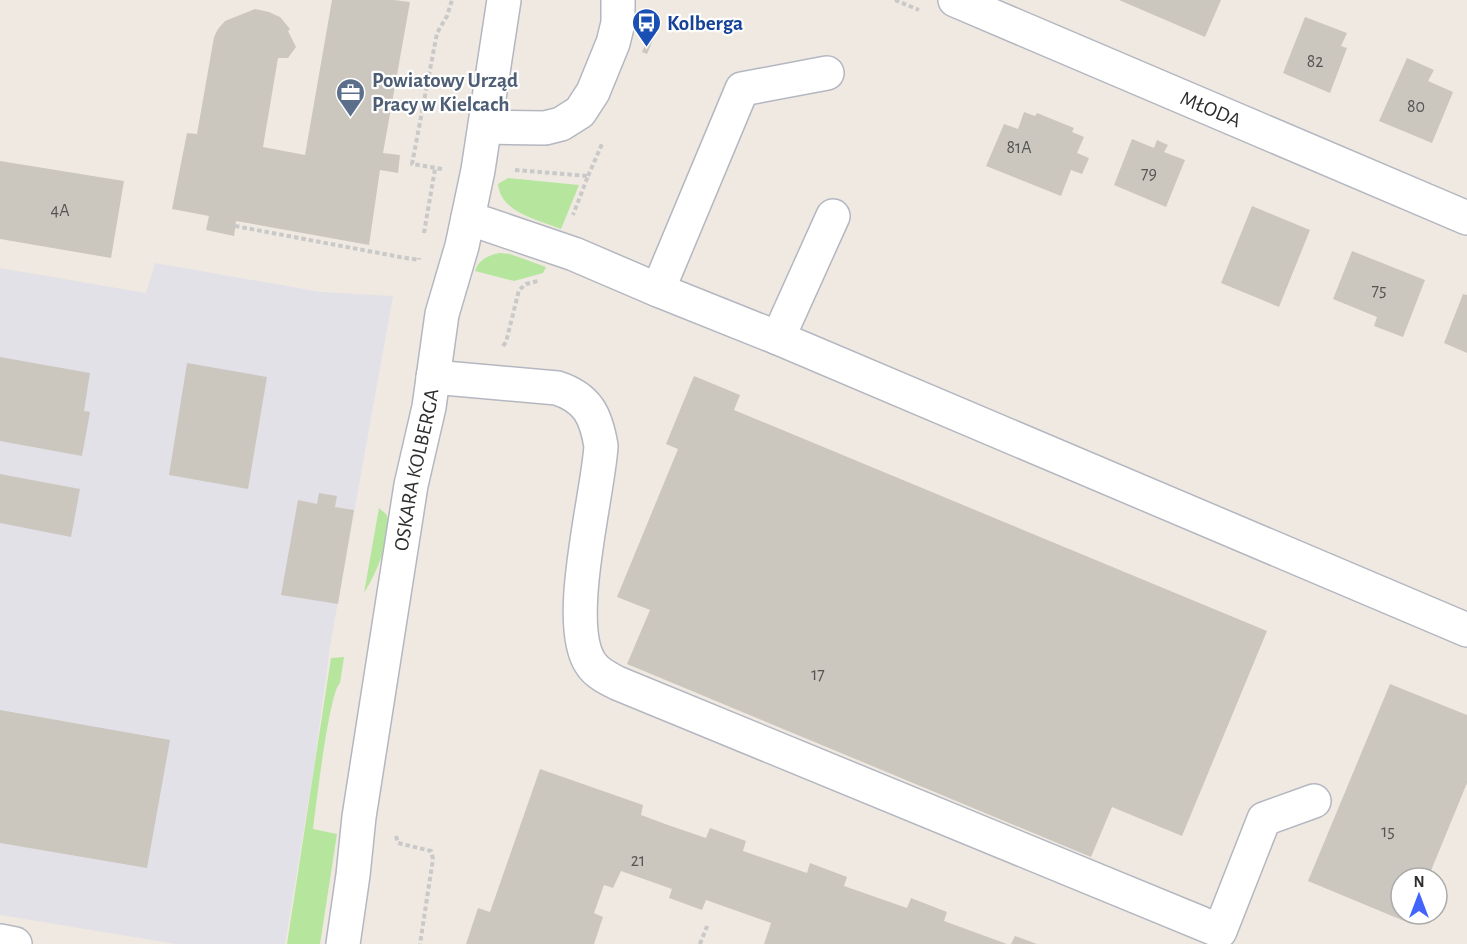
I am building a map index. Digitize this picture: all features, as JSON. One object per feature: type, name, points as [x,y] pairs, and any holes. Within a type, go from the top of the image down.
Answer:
[{"type":"street","name":"OSKARA KOLBERGA","points":[[343,944],[359,817],[411,485],[429,407],[442,314],[468,218],[486,127],[504,0]]},
{"type":"street","points":[[486,127],[545,128],[561,124],[580,112],[593,92],[613,42],[618,23],[618,0]]},
{"type":"street","name":"MŁODA","points":[[955,0],[1467,218]]},
{"type":"street","points":[[658,290],[742,89],[827,74]]},
{"type":"street","points":[[778,338],[833,216]]},
{"type":"street","points":[[468,218],[560,249],[778,338],[1467,630]]},
{"type":"street","points":[[433,377],[557,388],[570,392],[592,412],[601,446],[582,582],[582,631],[584,647],[591,664],[599,673],[617,683],[1220,931],[1264,819],[1314,801]]},
{"type":"street","points":[[0,941],[15,944]]},
{"type":"path","points":[[423,237],[435,169]]},
{"type":"path","points":[[236,226],[419,260],[421,249]]},
{"type":"path","points":[[479,381],[506,342],[519,290],[526,284],[550,278],[560,249]]},
{"type":"path","points":[[397,827],[395,838],[398,843],[431,851],[433,859],[420,944]]},
{"type":"path","points":[[700,944],[708,924]]},
{"type":"shaded area","points":[[155,263],[321,292],[393,296],[330,646],[314,767],[285,944],[175,944],[0,915],[0,268],[146,293]]},
{"type":"green space","points":[[508,178],[579,185],[561,229],[522,214],[506,202],[498,184]]},
{"type":"green space","points":[[500,253],[510,254],[546,267],[543,273],[514,281],[475,271],[485,258]]},
{"type":"green space","points":[[379,508],[386,514],[388,522],[386,543],[378,566],[364,593]]},
{"type":"green space","points":[[344,657],[340,683],[327,727],[313,829],[337,834],[320,944],[287,944],[331,658]]},
{"type":"building","name":"Powiatowy Urząd Pracy w Kielcach","points":[[332,0],[410,2],[383,153],[400,155],[398,173],[380,170],[369,245],[236,221],[234,236],[206,230],[209,216],[172,209],[187,133],[197,134],[214,37],[218,29],[225,21],[255,9],[280,17],[290,29],[288,31],[296,47],[288,58],[278,58],[263,147],[305,155]]},
{"type":"building","points":[[1119,0],[1221,0],[1205,37]]},
{"type":"building","points":[[1305,17],[1347,33],[1341,46],[1347,48],[1330,93],[1283,73]]},
{"type":"building","points":[[656,19],[661,21],[647,54],[642,52]]},
{"type":"building","points":[[1407,58],[1434,70],[1428,81],[1453,92],[1432,143],[1379,121]]},
{"type":"building","points":[[1024,112],[1035,116],[1037,113],[1074,128],[1072,132],[1084,137],[1077,153],[1089,158],[1082,174],[1071,170],[1061,196],[986,166],[1004,124],[1018,129]]},
{"type":"building","points":[[1132,139],[1154,148],[1157,140],[1168,145],[1164,152],[1185,160],[1166,207],[1114,185]]},
{"type":"building","points":[[0,161],[124,181],[111,258],[0,239]]},
{"type":"building","points":[[1252,206],[1310,230],[1279,307],[1221,283]]},
{"type":"building","points":[[1352,251],[1425,280],[1403,337],[1374,326],[1377,317],[1333,299]]},
{"type":"building","points":[[1463,294],[1467,295],[1467,353],[1444,343]]},
{"type":"building","points":[[0,357],[90,373],[84,411],[90,412],[82,456],[0,441]]},
{"type":"building","points":[[187,363],[267,377],[248,489],[169,475]]},
{"type":"building","points":[[694,376],[740,395],[734,410],[1267,631],[1182,836],[1112,807],[1091,857],[627,664],[650,610],[617,597],[678,449],[666,444]]},
{"type":"building","points":[[0,474],[80,489],[71,537],[0,523]]},
{"type":"building","points":[[319,493],[337,496],[335,507],[354,510],[338,604],[281,595],[298,500],[317,504]]},
{"type":"building","points":[[1390,684],[1467,715],[1467,783],[1433,866],[1389,866],[1389,915],[1308,881]]},
{"type":"building","points":[[0,710],[170,740],[147,868],[0,843]]},
{"type":"building","points":[[540,769],[643,805],[641,815],[668,825],[706,838],[710,828],[746,841],[743,851],[807,873],[810,863],[847,877],[844,886],[907,908],[911,898],[947,912],[944,921],[1007,944],[764,944],[771,923],[706,900],[702,910],[669,898],[672,889],[621,871],[613,888],[604,885],[594,913],[603,917],[594,944],[466,944],[478,908],[490,912]]},
{"type":"building","points":[[1015,936],[1037,944],[1011,944]]},
{"type":"place","name":"Kolberga","points":[[646,48]]},
{"type":"place","name":"Powiatowy Urząd Pracy w Kielcach","points":[[351,118]]}]
